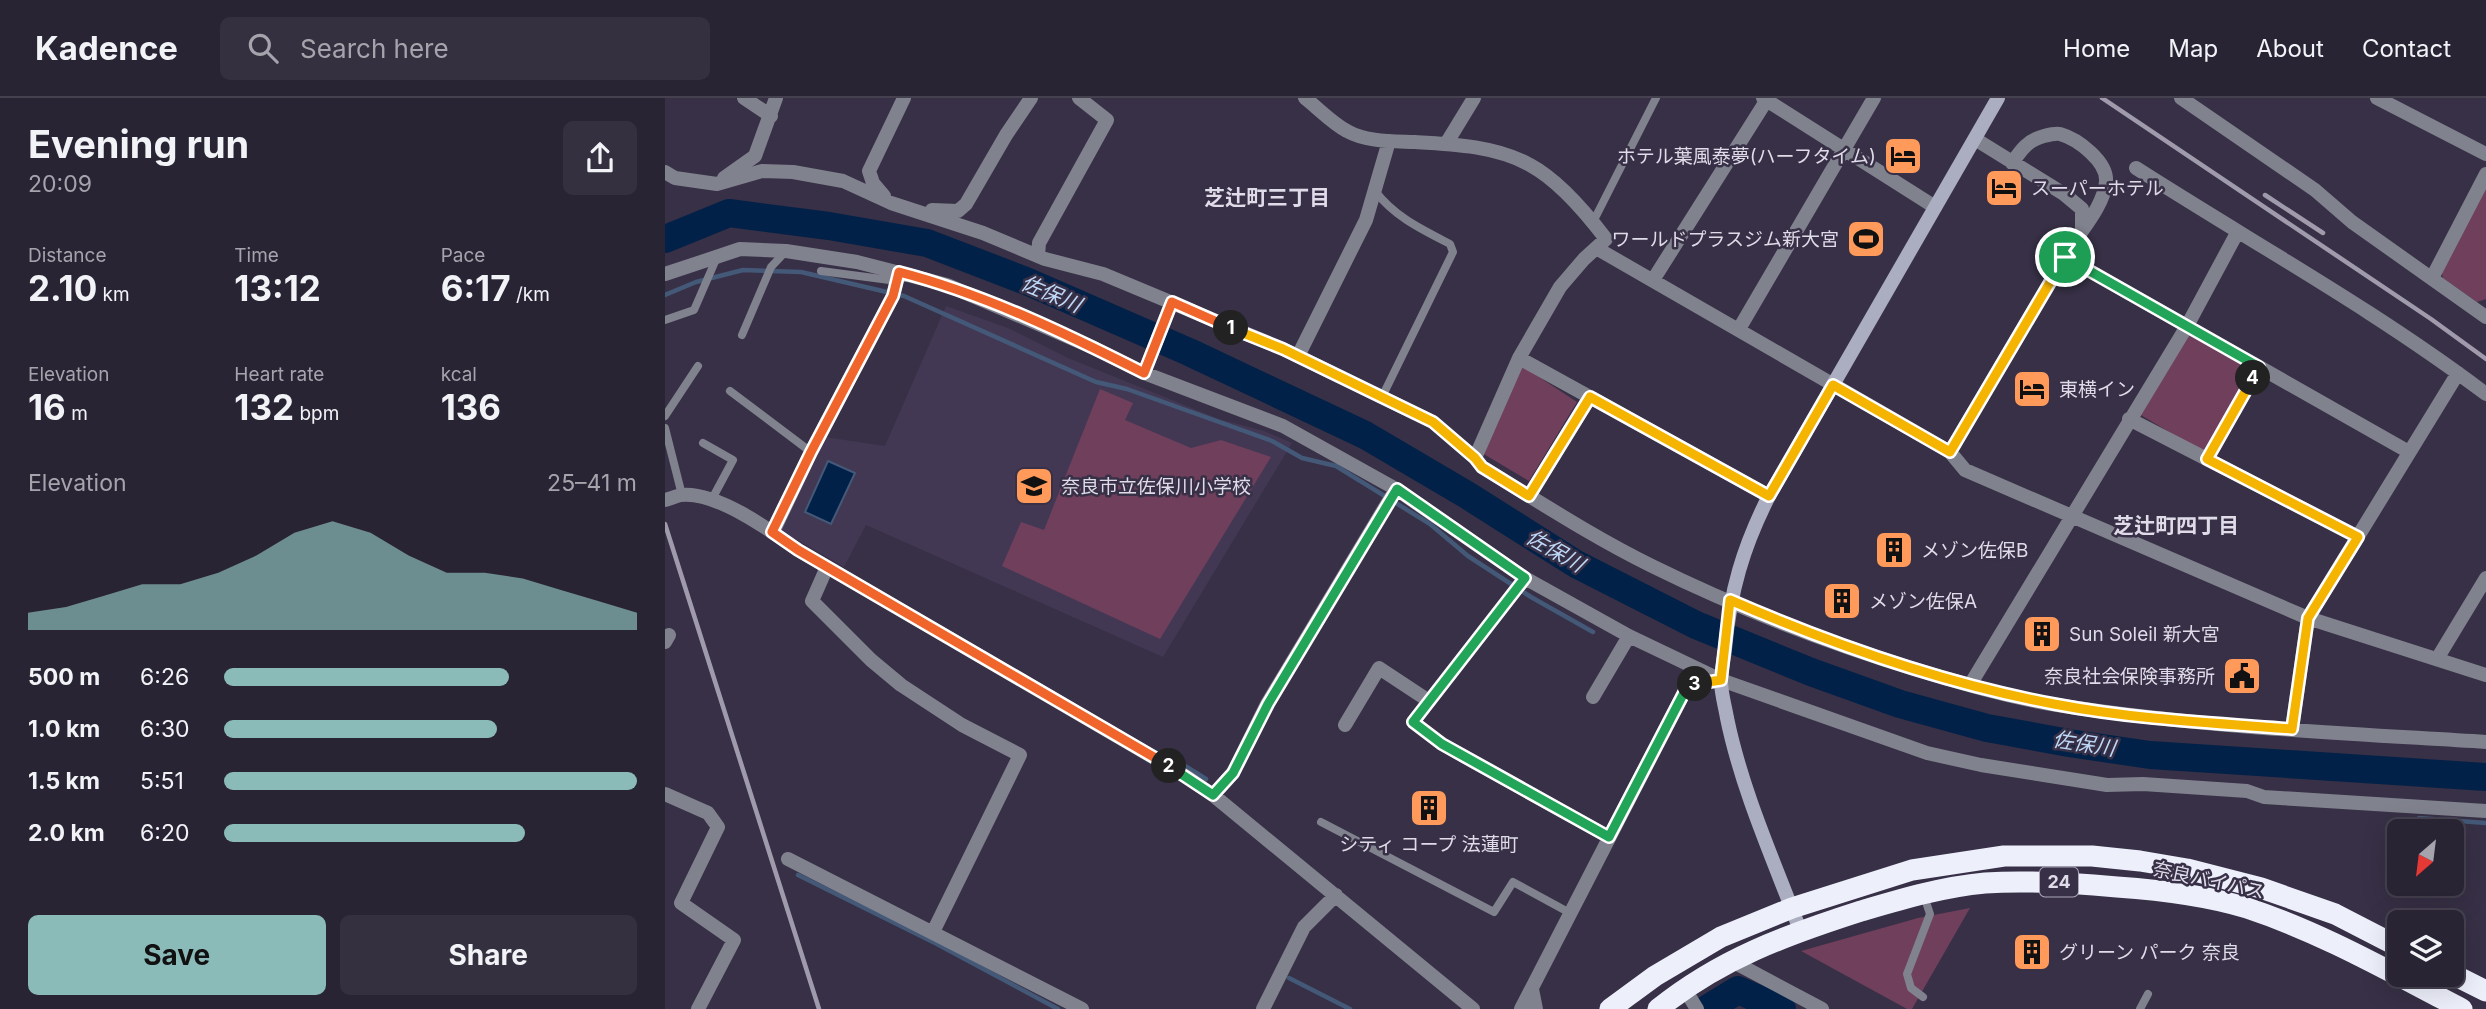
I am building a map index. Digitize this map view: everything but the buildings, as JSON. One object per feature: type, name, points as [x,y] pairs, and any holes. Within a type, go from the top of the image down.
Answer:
[{"type":"highway","name":"奈良バイパス","points":[[1610,1009],[1655,976],[1721,937],[1792,908],[1912,870],[2004,856],[2092,856],[2140,860],[2187,869],[2261,888],[2335,914],[2387,941]]},
{"type":"highway","name":"奈良バイパス","points":[[1658,1009],[1692,1001],[1730,960],[1800,930],[1923,892],[1983,883],[2043,881],[2169,890],[2245,908],[2319,935],[2462,1009]]},
{"type":"highway","points":[[2464,980],[2486,991]]},
{"type":"street","points":[[744,98],[771,116]]},
{"type":"street","points":[[717,184],[755,156],[776,98]]},
{"type":"street","points":[[904,98],[869,171],[873,184],[891,204],[949,212],[958,211],[967,204],[1006,135],[1031,98]]},
{"type":"street","points":[[1038,256],[1039,243],[1107,120],[1079,98]]},
{"type":"street","points":[[1305,98],[1348,131],[1389,141],[1446,144],[1492,151],[1532,166],[1577,203],[1607,239],[1560,287],[1519,358],[1475,458]]},
{"type":"street","points":[[1446,144],[1474,98]]},
{"type":"street","points":[[1739,329],[1874,98]]},
{"type":"street","points":[[1800,930],[1733,744],[1722,674],[1730,605],[1752,530],[1769,496],[1998,98]]},
{"type":"street","points":[[2181,98],[2315,190],[2352,222],[2486,317]]},
{"type":"street","points":[[2377,98],[2486,154]]},
{"type":"street","points":[[1653,280],[1766,99],[1935,206]]},
{"type":"street","points":[[1950,452],[2065,257],[2094,216],[2106,181],[2100,161],[2085,148],[2059,134],[2026,143],[2012,163]]},
{"type":"street","points":[[1975,139],[2064,194],[2082,209],[2082,231]]},
{"type":"street","points":[[1298,356],[1366,220],[1389,141]]},
{"type":"street","points":[[2136,168],[2237,233],[2345,296],[2486,394]]},
{"type":"street","points":[[665,172],[675,178],[717,184],[762,171],[843,181],[891,204],[983,233],[1038,256],[1103,274],[1170,308],[1298,356],[1433,422],[1482,467],[1639,559],[1730,605],[1821,639],[1970,685],[2056,705],[2170,719],[2486,742]]},
{"type":"street","points":[[2432,278],[2486,174]]},
{"type":"street","points":[[1970,685],[2187,326],[2237,233]]},
{"type":"street","points":[[1596,248],[1950,452],[1965,470],[2308,618],[2486,675]]},
{"type":"street","points":[[665,274],[740,249],[786,251],[857,262],[898,276],[947,285],[1283,426],[1397,489],[1525,578],[1629,636],[1927,752],[1981,765],[2107,785],[2247,791],[2264,797],[2486,811]]},
{"type":"street","points":[[2065,257],[2410,452]]},
{"type":"street","points":[[772,532],[893,296],[898,276]]},
{"type":"street","points":[[1145,369],[1170,308]]},
{"type":"street","points":[[1519,358],[1769,496]]},
{"type":"street","points":[[2207,459],[2259,367]]},
{"type":"street","points":[[2292,729],[2308,618],[2458,373]]},
{"type":"street","points":[[1529,496],[1590,397]]},
{"type":"street","points":[[2129,419],[2358,537]]},
{"type":"street","points":[[1213,795],[1233,773],[1268,704],[1397,489]]},
{"type":"street","points":[[665,500],[682,495],[712,499],[1163,763],[1213,795],[1473,1009]]},
{"type":"street","points":[[828,567],[812,601],[871,660],[925,702],[1020,755],[933,932]]},
{"type":"street","points":[[1525,578],[1413,722],[1442,744],[1609,837]]},
{"type":"street","points":[[2437,659],[2486,578]]},
{"type":"street","points":[[1593,697],[1629,636]]},
{"type":"street","points":[[1345,725],[1379,668],[1429,701]]},
{"type":"street","points":[[1521,1009],[1688,685],[1722,674]]},
{"type":"street","points":[[665,794],[708,813],[718,827],[681,903],[734,940],[698,1009]]},
{"type":"street","points":[[788,859],[1082,1009]]},
{"type":"street","points":[[1263,1009],[1304,927],[1336,895]]},
{"type":"street","points":[[1730,960],[1822,1009]]},
{"type":"street","points":[[1532,989],[1536,1009]]},
{"type":"lane","points":[[1594,222],[1656,98]]},
{"type":"lane","points":[[1375,191],[1387,206],[1405,221],[1450,244],[1453,251],[1383,397]]},
{"type":"lane","points":[[742,335],[771,267],[786,251]]},
{"type":"lane","points":[[665,320],[694,310],[717,257]]},
{"type":"lane","points":[[821,271],[898,276]]},
{"type":"lane","points":[[665,416],[698,366]]},
{"type":"lane","points":[[730,391],[811,452]]},
{"type":"lane","points":[[665,428],[682,495]]},
{"type":"lane","points":[[703,443],[733,460],[712,499]]},
{"type":"lane","points":[[1321,822],[1494,912],[1513,882],[1570,912]]},
{"type":"lane","points":[[1923,892],[1930,914],[1907,974],[1911,988],[1923,997]]},
{"type":"lane","points":[[2140,1009],[2148,994]]},
{"type":"shaded area","points":[[2486,183],[2486,299],[2477,302],[2443,278],[2441,269]]},
{"type":"shaded area","name":"奈良市立佐保川小学校","points":[[946,306],[1008,328],[1068,358],[1219,419],[1264,431],[1292,443],[1163,657],[866,525],[844,567],[780,530],[825,437],[885,446]]},
{"type":"shaded area","points":[[2192,334],[2251,370],[2203,452],[2139,414],[2183,337]]},
{"type":"shaded area","points":[[1521,365],[1577,402],[1529,481],[1482,453]]},
{"type":"shaded area","points":[[1100,389],[1133,403],[1125,420],[1191,448],[1221,440],[1271,457],[1160,639],[1002,566],[1021,522],[1044,530]]},
{"type":"shaded area","points":[[1970,908],[1912,1009],[1907,1009],[1801,951],[1918,918]]},
{"type":"water","points":[[828,461],[855,473],[831,524],[805,512]]},
{"type":"waterway","name":"佐保川","points":[[665,239],[729,213],[829,226],[927,243],[1026,281],[1189,352],[1365,435],[1576,564],[1696,625],[1811,672],[1900,704],[1987,728],[2150,755],[2486,777]]},
{"type":"waterway","points":[[665,295],[696,282],[743,270],[801,272],[904,296],[1096,382],[1127,389],[1272,441],[1302,458],[1336,466],[1430,524],[1468,556],[1531,597],[1593,632]]},
{"type":"waterway","points":[[1166,754],[1206,779]]},
{"type":"waterway","points":[[2419,818],[2486,823]]},
{"type":"waterway","points":[[798,875],[935,943],[1058,1009]]},
{"type":"waterway","points":[[1289,978],[1350,1009]]},
{"type":"waterway","points":[[1707,1009],[1738,990],[1782,1009]]},
{"type":"railway","points":[[2102,98],[2431,319],[2486,359]]},
{"type":"railway","points":[[2265,195],[2323,233]]},
{"type":"railway","points":[[665,524],[819,1009]]},
{"type":"place","name":"ホテル葉風泰夢(ハーフタイム)","points":[[1903,156]]},
{"type":"place","name":"スーパーホテル","points":[[2004,188]]},
{"type":"place","name":"ワールドプラスジム新大宮","points":[[1866,239]]},
{"type":"place","name":"東横イン","points":[[2032,389]]},
{"type":"place","name":"奈良市立佐保川小学校","points":[[1034,486]]},
{"type":"place","name":"メゾン佐保B","points":[[1894,550]]},
{"type":"place","name":"メゾン佐保A","points":[[1842,601]]},
{"type":"place","name":"Sun Soleil 新大宮","points":[[2042,634]]},
{"type":"place","name":"奈良社会保険事務所","points":[[2242,676]]},
{"type":"place","name":"シティ コープ 法蓮町","points":[[1429,808]]},
{"type":"place","name":"グリーン パーク 奈良","points":[[2032,952]]},
{"type":"district","name":"芝辻町三丁目","points":[[1267,198]]},
{"type":"district","name":"芝辻町四丁目","points":[[2176,526]]},
{"type":"route","points":[[2065,257],[2259,367],[2207,459],[2358,537],[2308,618],[2292,729],[2170,719],[2056,705],[1991,691],[1821,639],[1730,600],[1721,680],[1688,685],[1609,837],[1442,744],[1413,722],[1525,578],[1400,494],[1397,489],[1268,704],[1233,773],[1213,795],[1115,734],[798,550],[772,532],[893,296],[899,272],[947,285],[1092,347],[1144,373],[1172,302],[1283,349],[1433,422],[1482,467],[1529,496],[1590,397],[1769,496],[1833,385],[1950,452],[2065,257]]}]
